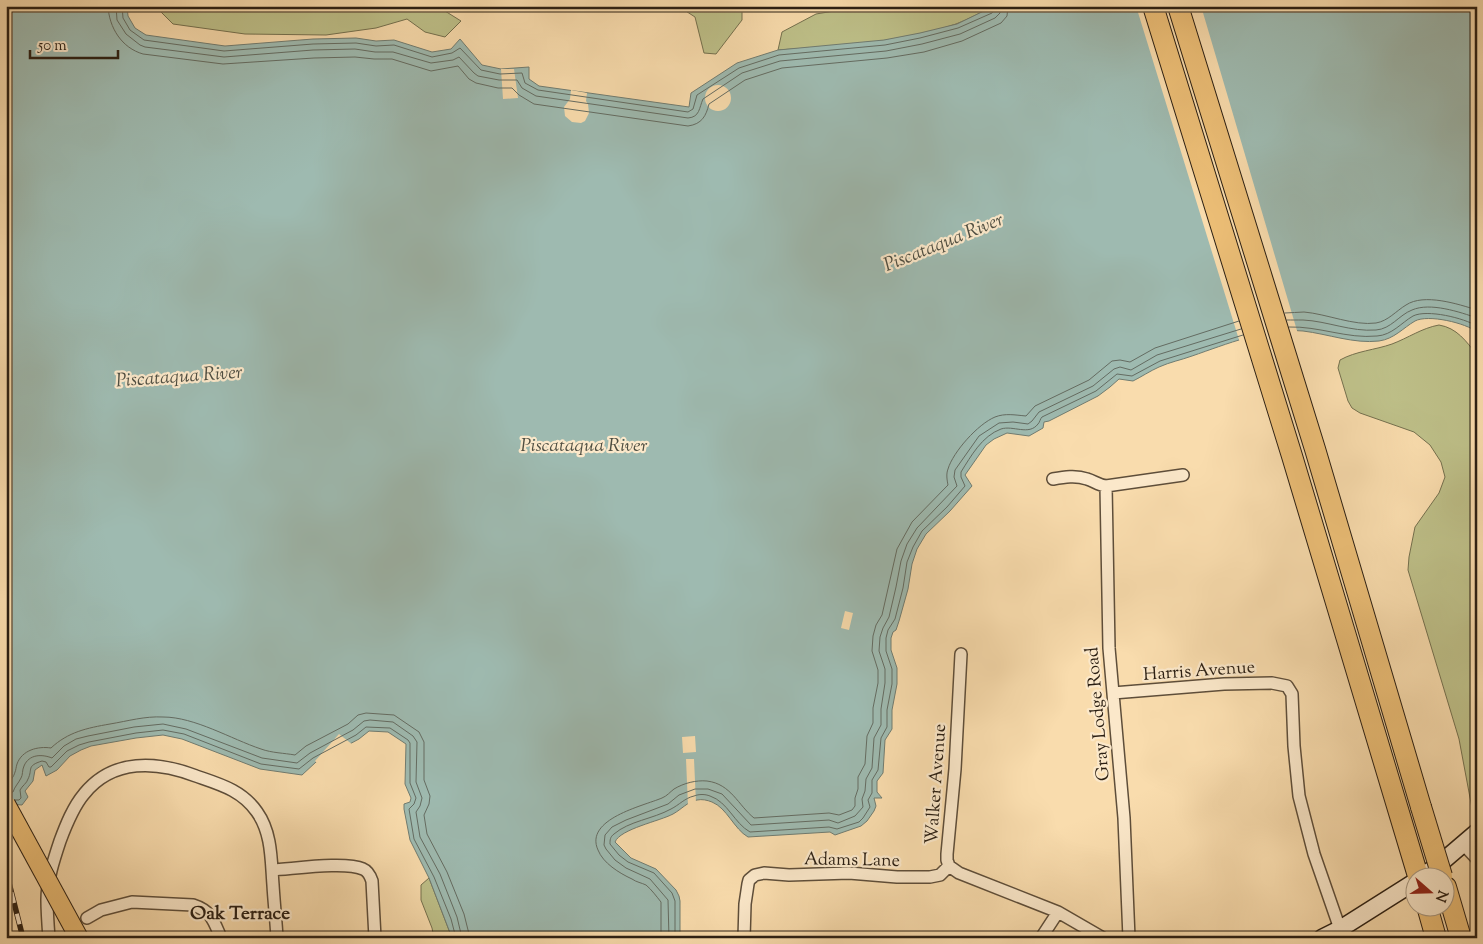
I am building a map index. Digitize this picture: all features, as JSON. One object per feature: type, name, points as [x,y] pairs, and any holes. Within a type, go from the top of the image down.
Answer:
[{"type":"highway","points":[[1153,6],[1295,466],[1415,866]]},
{"type":"highway","points":[[1178,6],[1439,866]]},
{"type":"highway","points":[[1430,916],[1436,938]]},
{"type":"highway","points":[[1455,916],[1461,938]]},
{"type":"main road","points":[[6,804],[79,938]]},
{"type":"main road","points":[[1435,866],[1477,832]]},
{"type":"main road","points":[[1322,938],[1340,929],[1406,887]]},
{"type":"street","points":[[1054,479],[1074,476],[1086,478],[1106,486],[1184,475]]},
{"type":"street","name":"Gray Lodge Road","points":[[1106,486],[1109,648],[1124,818],[1129,938]]},
{"type":"street","name":"Walker Avenue","points":[[961,654],[955,769],[947,854],[949,866],[959,872],[1058,912],[1103,938]]},
{"type":"street","name":"Harris Avenue","points":[[1114,693],[1224,684],[1272,683],[1287,686],[1292,694],[1293,701],[1294,746],[1299,796],[1314,854],[1340,929]]},
{"type":"street","points":[[49,938],[48,885],[57,850],[71,816],[84,793],[96,782],[124,768],[142,765],[176,770],[225,786],[243,797],[257,812],[268,837],[277,938]]},
{"type":"street","points":[[1463,844],[1477,859]]},
{"type":"street","points":[[272,870],[339,866],[352,866],[365,870],[372,881],[375,938]]},
{"type":"street","name":"Adams Lane","points":[[744,938],[745,904],[748,884],[752,877],[759,873],[789,875],[849,872],[897,877],[930,877],[940,875],[949,866]]},
{"type":"street","points":[[87,918],[101,910],[132,902],[193,906],[202,908],[210,914],[220,938]]},
{"type":"street","points":[[1041,938],[1058,912]]},
{"type":"green space","points":[[155,6],[437,6],[461,21],[445,37],[425,32],[407,19],[376,28],[326,35],[245,34],[173,24]]},
{"type":"green space","points":[[678,6],[742,6],[742,20],[716,54],[704,53],[695,17]]},
{"type":"green space","points":[[864,6],[994,6],[956,24],[912,36],[868,43],[778,50],[782,32],[816,14]]},
{"type":"green space","points":[[1439,325],[1456,332],[1477,355],[1477,820],[1474,819],[1459,739],[1408,570],[1415,527],[1439,493],[1445,477],[1441,462],[1430,445],[1414,432],[1360,413],[1352,408],[1338,368],[1340,360],[1346,357],[1392,344]]},
{"type":"green space","points":[[429,878],[452,938],[434,938],[421,900],[421,885]]},
{"type":"water","name":"Piscataqua River","points":[[6,6],[127,6],[128,16],[135,28],[146,35],[225,46],[313,39],[356,38],[376,41],[394,40],[432,52],[451,49],[460,39],[482,65],[501,69],[529,67],[529,79],[539,86],[689,107],[691,93],[737,63],[778,50],[884,40],[920,33],[957,24],[994,6],[1477,6],[1477,332],[1447,320],[1429,318],[1415,321],[1394,336],[1370,342],[1303,331],[1260,334],[1167,364],[1133,381],[1119,379],[1098,396],[1044,422],[1043,428],[1029,436],[1007,433],[994,439],[986,445],[965,475],[972,486],[926,534],[917,549],[912,564],[908,589],[899,621],[891,638],[891,650],[897,668],[897,684],[892,710],[892,729],[885,740],[883,773],[877,781],[877,792],[882,798],[874,798],[876,806],[867,821],[861,826],[835,835],[830,832],[748,837],[717,805],[704,800],[693,801],[667,817],[624,833],[615,842],[631,858],[656,869],[676,890],[680,901],[680,938],[452,938],[429,878],[410,840],[404,809],[404,804],[410,802],[411,798],[405,784],[406,744],[388,732],[369,731],[359,739],[316,762],[302,775],[260,769],[182,739],[163,735],[91,746],[70,756],[57,770],[46,776],[42,765],[35,770],[33,781],[25,791],[28,797],[22,805],[6,804]]},
{"type":"pier","points":[[1136,6],[1201,6],[1298,334],[1259,337],[1240,343]]},
{"type":"pier","points":[[501,69],[514,69],[518,98],[503,99]]},
{"type":"pier","points":[[718,85],[727,89],[731,98],[727,107],[718,111],[709,107],[705,98],[709,89]]},
{"type":"pier","points":[[571,90],[587,93],[586,101],[589,113],[585,121],[581,123],[572,122],[565,116],[564,107],[570,99]]},
{"type":"pier","points":[[845,611],[853,613],[849,630],[841,628]]},
{"type":"pier","points":[[339,734],[353,745],[318,764],[315,761]]},
{"type":"pier","points":[[695,736],[696,752],[683,753],[682,737]]},
{"type":"pier","points":[[686,759],[694,759],[696,803],[688,806]]},
{"type":"railway","points":[[6,871],[23,938]]},
{"type":"district","name":"Oak Terrace","points":[[240,912]]}]
